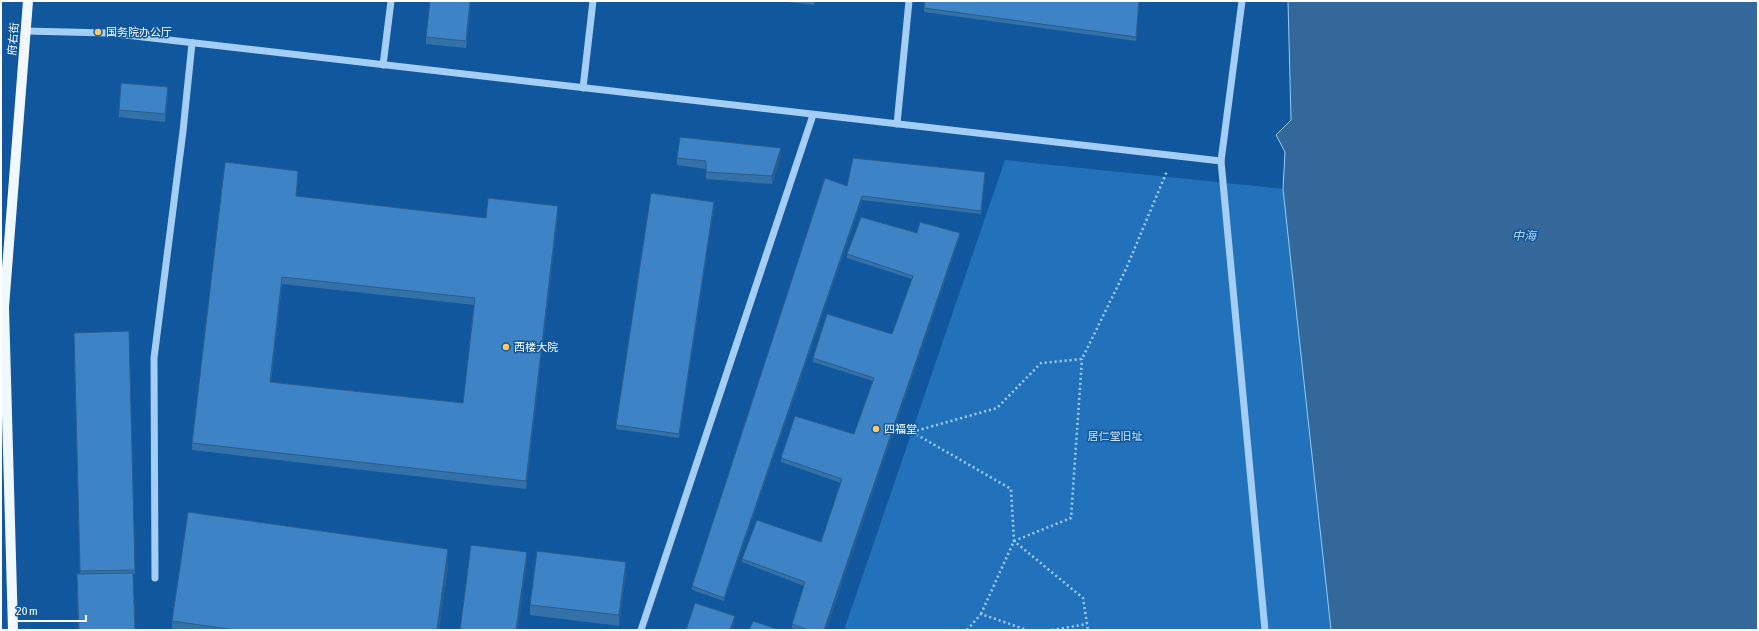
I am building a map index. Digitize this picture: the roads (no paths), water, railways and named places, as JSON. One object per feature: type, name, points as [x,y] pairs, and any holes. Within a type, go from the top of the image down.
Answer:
[{"type":"main road","name":"府右街","points":[[13,630],[2,307],[28,1]]},
{"type":"lane","points":[[383,65],[391,1]]},
{"type":"lane","points":[[583,88],[593,1]]},
{"type":"lane","points":[[896,124],[909,1]]},
{"type":"lane","points":[[1242,1],[1221,162],[1265,630]]},
{"type":"lane","points":[[25,31],[108,33],[1221,162]]},
{"type":"lane","points":[[155,578],[154,358],[183,131],[192,43]]},
{"type":"lane","points":[[641,630],[813,115]]},
{"type":"water","name":"中海","points":[[1288,1],[1758,1],[1758,630],[1331,630],[1283,189],[1285,152],[1276,135],[1291,120]]},
{"type":"place","name":"国务院办公厅","points":[[98,32]]},
{"type":"place","name":"西楼大院","points":[[506,347]]},
{"type":"place","name":"四福堂","points":[[876,429]]},
{"type":"park label","name":"居仁堂旧址","points":[[1115,436]]}]
